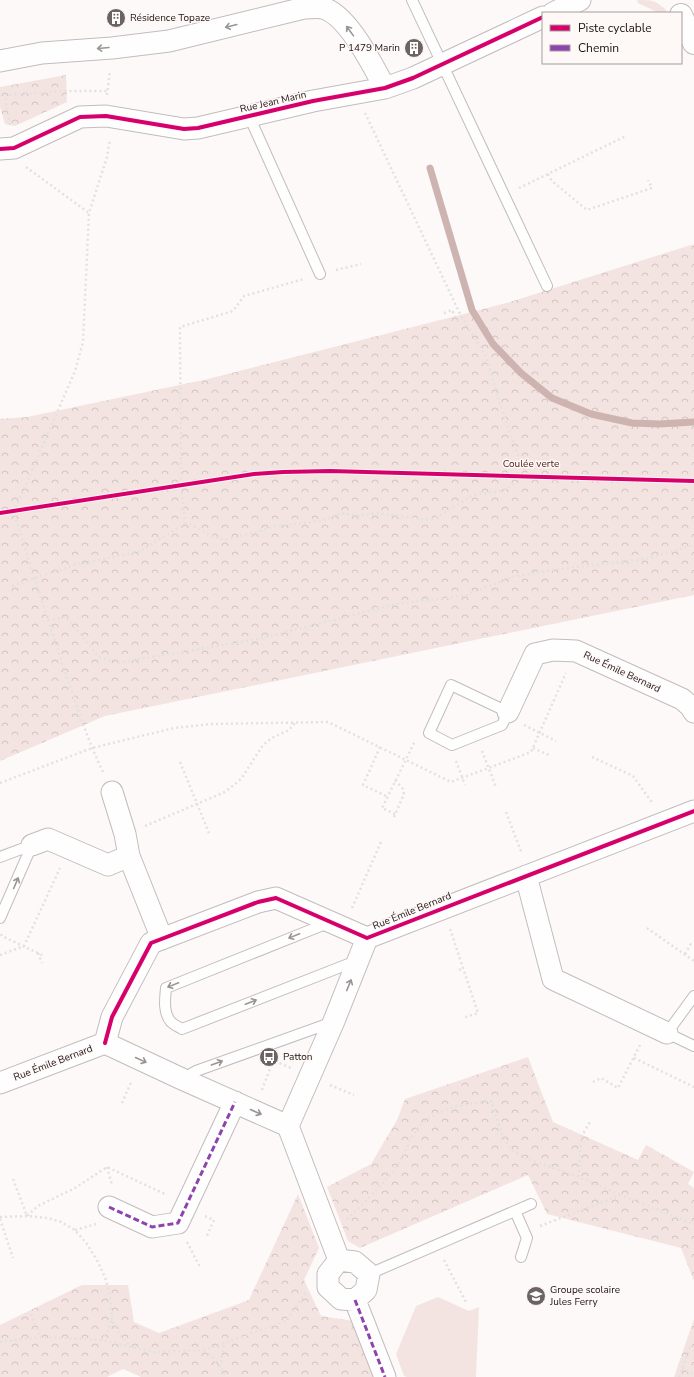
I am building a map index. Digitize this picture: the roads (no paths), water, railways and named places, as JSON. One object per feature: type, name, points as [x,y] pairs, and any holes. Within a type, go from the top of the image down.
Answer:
[{"type":"street","points":[[555,12],[580,0]]},
{"type":"street","points":[[674,0],[680,12]]},
{"type":"street","points":[[0,61],[42,53],[112,48],[169,41],[304,8],[320,8],[325,9],[342,21],[369,59],[385,88]]},
{"type":"street","points":[[682,16],[694,43]]},
{"type":"street","name":"Rue Jean Marin","points":[[5,148],[80,117],[106,116],[184,129],[210,126],[313,101],[385,88],[413,78],[542,18]]},
{"type":"street","name":"Rue Émile Bernard","points":[[505,718],[535,654],[553,650],[576,651],[682,699],[694,712]]},
{"type":"street","points":[[112,792],[129,856],[162,939]]},
{"type":"street","name":"Rue Émile Bernard","points":[[105,1043],[112,1018],[151,943],[258,902],[276,898],[362,935],[526,876],[694,811]]},
{"type":"street","points":[[32,845],[48,839],[108,864],[129,856]]},
{"type":"street","points":[[526,876],[553,979],[659,1029]]},
{"type":"street","name":"Rue Émile Bernard","points":[[0,1084],[105,1043],[182,1080],[288,1126],[359,960],[362,935]]},
{"type":"street","points":[[109,1207],[152,1227],[178,1223],[244,1107]]},
{"type":"street","points":[[288,1126],[339,1260]]},
{"type":"street","points":[[339,1260],[355,1262],[369,1274],[366,1290],[355,1300],[341,1300],[328,1287],[328,1274],[339,1260]]},
{"type":"street","points":[[355,1300],[385,1377]]},
{"type":"lane","points":[[412,0],[547,286]]},
{"type":"lane","points":[[249,116],[320,274]]},
{"type":"lane","points":[[451,685],[505,718],[476,736],[452,745],[429,733],[451,685]]},
{"type":"lane","points":[[0,858],[32,845]]},
{"type":"lane","points":[[0,918],[32,845]]},
{"type":"lane","points":[[330,922],[166,988],[164,1000],[166,1012],[171,1022],[182,1029],[359,960]]},
{"type":"lane","points":[[694,996],[659,1029],[694,1046]]},
{"type":"lane","points":[[182,1080],[196,1071],[334,1021]]},
{"type":"lane","points":[[369,1274],[531,1204]]},
{"type":"lane","points":[[515,1211],[527,1238],[521,1257]]},
{"type":"waterway","points":[[430,168],[472,310],[493,344],[521,373],[552,398],[591,414],[632,423],[659,424],[694,422]]},
{"type":"place","name":"Résidence Topaze","points":[[116,18]]},
{"type":"place","name":"P 1479 Marin","points":[[414,48]]},
{"type":"place","name":"Patton","points":[[269,1057]]},
{"type":"place","name":"Groupe scolaire Jules Ferry","points":[[536,1296]]},
{"type":"park label","name":"Coulée verte","points":[[531,464]]}]
